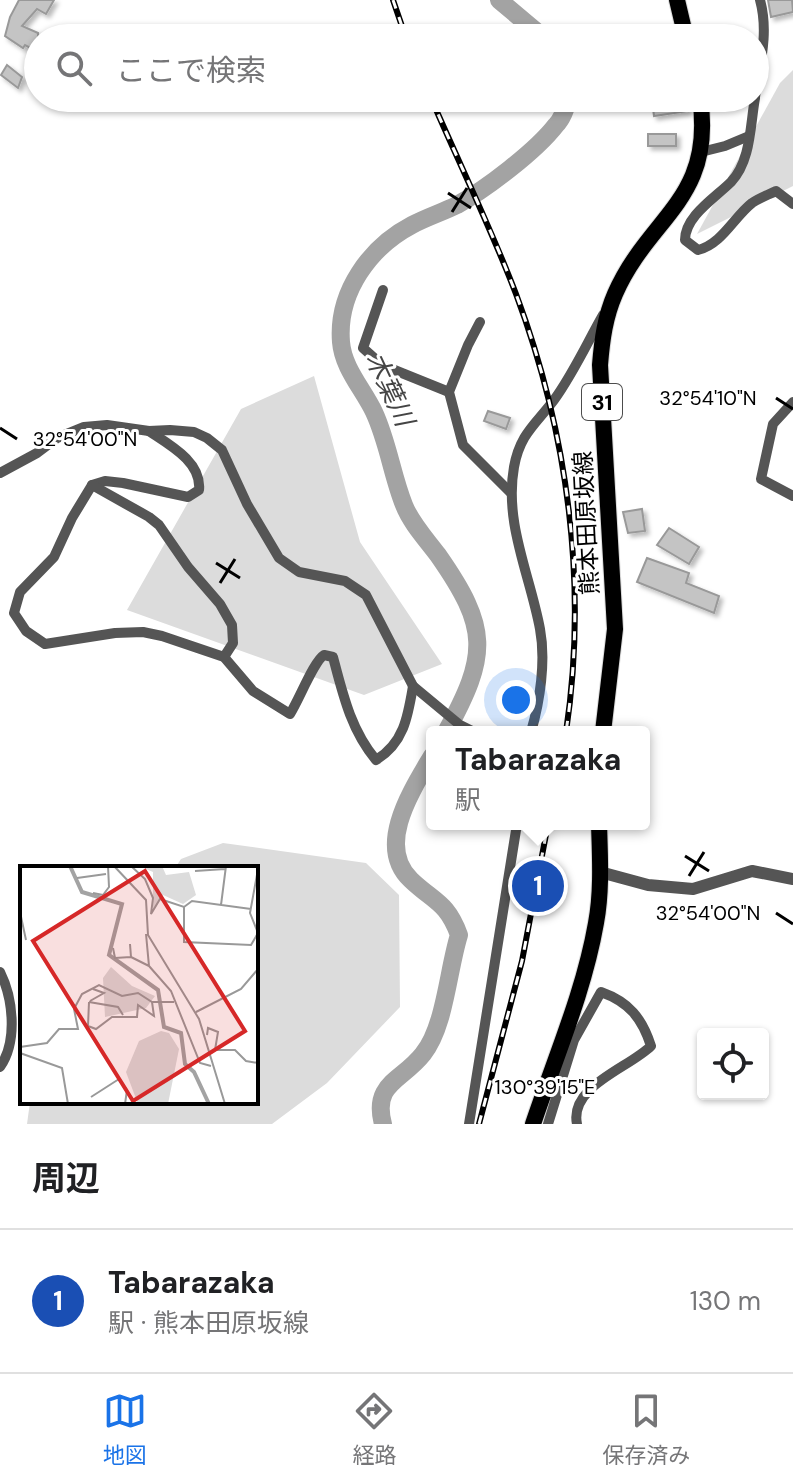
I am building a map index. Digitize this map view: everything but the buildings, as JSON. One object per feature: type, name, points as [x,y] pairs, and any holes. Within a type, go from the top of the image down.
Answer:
[{"type":"main road","points":[[677,0],[683,24]]},
{"type":"main road","name":"熊本田原坂線","points":[[604,726],[615,629],[600,365],[603,332],[616,292],[636,259],[679,204],[690,182],[701,152],[702,112]]},
{"type":"main road","points":[[533,1124],[588,963],[597,920],[599,830]]},
{"type":"street","points":[[760,0],[765,24]]},
{"type":"street","points":[[753,112],[744,165],[734,180],[693,219],[685,231],[685,240],[698,250],[706,248],[750,205],[776,191],[793,204]]},
{"type":"street","points":[[701,152],[749,136]]},
{"type":"street","points":[[383,290],[363,348],[382,365],[449,392]]},
{"type":"street","points":[[532,726],[540,689],[541,630],[519,550],[511,493],[514,465],[523,438],[555,399],[616,292]]},
{"type":"street","points":[[480,322],[449,392],[463,445],[511,493]]},
{"type":"street","points":[[793,402],[773,424],[761,479],[793,496]]},
{"type":"street","points":[[0,473],[57,438],[84,427],[107,425],[149,431],[194,432],[222,450],[247,504],[279,558],[299,572],[345,581],[366,595],[413,686],[462,726]]},
{"type":"street","points":[[149,431],[187,460],[200,480],[199,490],[188,497],[114,482],[92,485],[54,557],[20,592],[14,613],[26,631],[45,644],[115,633],[143,632],[162,636],[224,657],[253,691],[290,714],[304,692],[318,659],[324,655],[333,657],[351,720],[362,743],[376,760],[390,752],[400,737],[413,686]]},
{"type":"street","points":[[92,485],[159,525],[188,567],[220,604],[232,625],[233,643],[224,657]]},
{"type":"street","points":[[469,1124],[516,830]]},
{"type":"street","points":[[600,872],[648,885],[693,889],[752,871],[793,879]]},
{"type":"street","points":[[0,972],[9,989],[11,1018],[9,1051],[0,1067]]},
{"type":"street","points":[[548,1124],[574,1040],[601,992],[628,1005],[644,1022],[651,1046],[640,1057],[588,1090],[575,1117],[577,1124]]},
{"type":"shaded area","points":[[793,70],[793,186],[697,234],[764,112],[769,112],[769,103],[780,83]]},
{"type":"shaded area","points":[[314,376],[360,542],[442,664],[364,695],[127,610],[241,409]]},
{"type":"shaded area","points":[[223,843],[366,863],[399,895],[400,1007],[327,1083],[272,1124],[27,1124],[30,1104],[258,1104],[258,866],[176,866],[181,859]]},
{"type":"waterway","name":"木葉川","points":[[499,0],[527,24]]},
{"type":"waterway","name":"木葉川","points":[[449,726],[470,682],[476,661],[474,623],[455,580],[404,505],[379,423],[349,370],[343,352],[341,324],[344,306],[359,273],[383,246],[412,225],[469,198],[510,169],[547,135],[564,112]]},
{"type":"waterway","name":"木葉川","points":[[383,1124],[381,1110],[385,1091],[423,1054],[436,1029],[459,935],[445,909],[411,880],[401,866],[396,851],[400,818],[426,766]]},
{"type":"railway","points":[[393,0],[401,24]]},
{"type":"railway","points":[[437,112],[516,294],[549,400],[569,510],[574,565],[575,621],[567,726]]},
{"type":"railway","points":[[479,1124],[522,961],[547,830]]},
{"type":"place","name":"Tabarazaka","points":[[538,886]]}]
